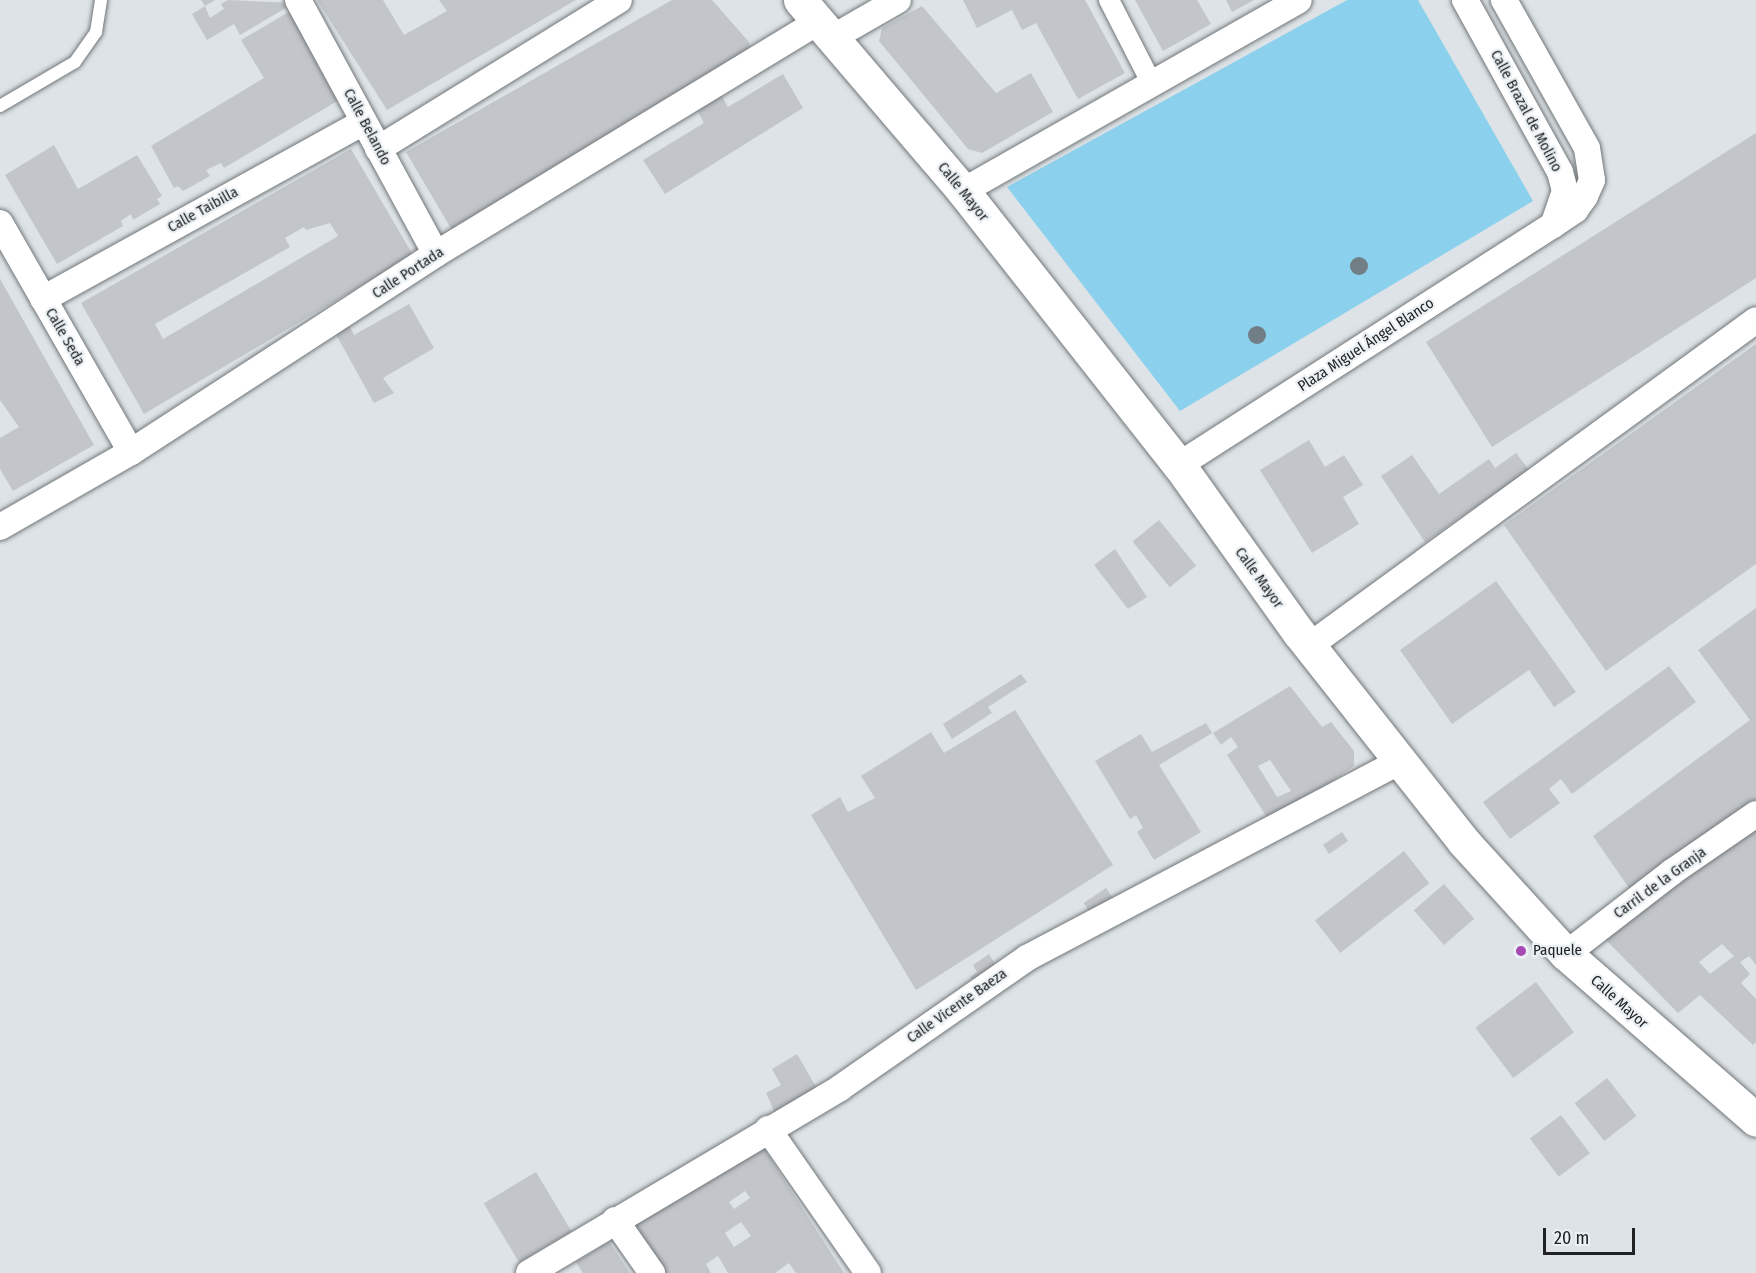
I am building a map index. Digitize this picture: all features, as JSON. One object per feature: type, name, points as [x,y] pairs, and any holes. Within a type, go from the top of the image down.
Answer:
[{"type":"main road","name":"Calle Mayor","points":[[817,20],[963,191],[1179,465],[1309,646],[1464,842],[1566,954],[1756,1120]]},
{"type":"street","name":"Calle Belando","points":[[298,0],[435,254]]},
{"type":"street","points":[[378,149],[619,0]]},
{"type":"street","name":"Calle Portada","points":[[0,527],[131,452],[435,254],[817,20],[898,0]]},
{"type":"street","points":[[1109,0],[1152,84]]},
{"type":"street","points":[[963,191],[1299,0]]},
{"type":"street","name":"Calle Brazal de Molino","points":[[1465,0],[1560,172],[1565,191],[1553,225]]},
{"type":"street","name":"Plaza Miguel Ángel Blanco","points":[[1179,465],[1553,225],[1575,210],[1585,196],[1592,180],[1592,166],[1587,148],[1504,0]]},
{"type":"street","name":"Calle Taibilla","points":[[43,298],[363,122]]},
{"type":"street","name":"Calle Seda","points":[[0,223],[131,452]]},
{"type":"street","points":[[1309,646],[1756,320]]},
{"type":"street","name":"Calle Vicente Baeza","points":[[529,1273],[840,1088],[1027,958],[1399,762]]},
{"type":"street","name":"Carril de la Granja","points":[[1566,954],[1672,872],[1756,814]]},
{"type":"street","points":[[768,1129],[868,1273]]},
{"type":"street","points":[[615,1220],[652,1273]]},
{"type":"lane","points":[[0,106],[75,62],[96,32],[101,0]]},
{"type":"shaded area","points":[[1347,0],[1418,0],[1533,201],[1180,411],[1007,187]]},
{"type":"building","points":[[201,0],[215,0],[205,6]]},
{"type":"building","points":[[228,0],[294,3],[240,35],[234,24],[207,40],[192,14],[205,6],[210,18],[224,9],[221,4]]},
{"type":"building","points":[[317,0],[383,0],[404,35],[447,11],[439,0],[576,0],[387,110]]},
{"type":"building","points":[[672,0],[712,0],[749,42],[751,55],[453,232],[406,152]]},
{"type":"building","points":[[963,0],[1085,0],[1125,73],[1078,99],[1036,23],[1022,30],[1012,10],[977,28]]},
{"type":"building","points":[[1135,0],[1197,0],[1211,24],[1163,51]]},
{"type":"building","points":[[1226,0],[1254,0],[1232,12]]},
{"type":"building","points":[[922,6],[996,93],[1031,73],[1053,112],[982,153],[968,149],[879,41],[882,28]]},
{"type":"building","points":[[289,12],[339,100],[224,168],[221,163],[206,170],[210,176],[183,191],[178,186],[174,188],[151,146],[264,78],[241,40]]},
{"type":"building","points":[[783,74],[803,108],[665,194],[643,160],[704,123],[695,107],[720,93],[728,107]]},
{"type":"building","points":[[1756,133],[1756,278],[1492,447],[1426,342]]},
{"type":"building","points":[[54,145],[78,189],[137,155],[162,196],[157,199],[160,204],[133,220],[131,214],[121,221],[123,226],[57,264],[5,175]]},
{"type":"building","points":[[351,149],[413,255],[144,414],[81,303]],"holes":[[[330,223],[338,236],[163,339],[155,324],[290,247],[285,238],[304,227],[306,230]]]},
{"type":"building","points":[[0,279],[94,445],[13,491],[0,469],[0,438],[19,427],[0,400]]},
{"type":"building","points":[[409,304],[434,348],[383,378],[394,393],[374,403],[333,329],[347,320],[354,335]]},
{"type":"building","points":[[1756,344],[1756,564],[1606,671],[1504,525]]},
{"type":"building","points":[[1309,440],[1325,467],[1344,455],[1363,485],[1343,497],[1359,524],[1312,553],[1260,470]]},
{"type":"building","points":[[1516,453],[1529,470],[1425,542],[1381,476],[1412,455],[1439,494],[1489,459],[1495,468]]},
{"type":"building","points":[[1159,520],[1196,566],[1170,587],[1133,541]]},
{"type":"building","points":[[1115,549],[1147,597],[1128,609],[1094,565]]},
{"type":"building","points":[[1496,581],[1576,692],[1554,707],[1529,670],[1452,724],[1400,650]]},
{"type":"building","points":[[1756,608],[1756,804],[1631,891],[1593,836],[1750,720],[1698,650]]},
{"type":"building","points":[[1669,666],[1696,702],[1572,794],[1561,779],[1549,789],[1560,803],[1510,839],[1483,802]]},
{"type":"building","points":[[1021,674],[1027,682],[988,707],[992,713],[952,739],[943,724]]},
{"type":"building","points":[[1290,686],[1322,727],[1331,722],[1354,751],[1354,766],[1286,813],[1268,819],[1227,755],[1238,747],[1231,737],[1221,745],[1213,733]],"holes":[[[1270,760],[1291,791],[1277,797],[1258,766]]]},
{"type":"building","points":[[1015,710],[1113,865],[916,990],[811,815],[840,797],[848,812],[875,798],[861,776],[931,732],[944,753]]},
{"type":"building","points":[[1206,723],[1212,733],[1159,765],[1201,832],[1154,860],[1137,832],[1143,828],[1136,815],[1130,819],[1095,761],[1141,734],[1152,752]]},
{"type":"building","points":[[1756,827],[1756,965],[1749,956],[1740,962],[1750,974],[1741,983],[1756,999],[1756,1042],[1753,1045],[1700,995],[1678,1013],[1604,938],[1605,934]],"holes":[[[1722,944],[1734,956],[1710,974],[1699,962]]]},
{"type":"building","points":[[1342,832],[1348,841],[1329,854],[1323,845]]},
{"type":"building","points":[[1404,851],[1429,883],[1340,953],[1315,921]]},
{"type":"building","points":[[1444,884],[1474,919],[1444,945],[1414,910]]},
{"type":"building","points":[[1106,888],[1114,900],[1091,915],[1084,903]]},
{"type":"building","points":[[989,954],[999,971],[975,985],[970,977],[977,972],[973,965]]},
{"type":"building","points":[[1536,982],[1574,1032],[1513,1078],[1475,1028]]},
{"type":"building","points":[[797,1054],[819,1092],[776,1115],[766,1093],[781,1085],[772,1069]]},
{"type":"building","points":[[1607,1078],[1637,1116],[1604,1141],[1575,1103]]},
{"type":"building","points":[[1561,1115],[1590,1153],[1559,1177],[1530,1138]]},
{"type":"building","points":[[763,1147],[844,1273],[796,1273],[789,1263],[775,1273],[728,1273],[718,1256],[706,1264],[711,1273],[663,1273],[631,1228]],"holes":[[[745,1191],[750,1198],[734,1209],[729,1202]],[[741,1222],[751,1236],[734,1247],[725,1233]]]},
{"type":"building","points":[[536,1172],[572,1231],[519,1263],[484,1203]]},
{"type":"building","points":[[609,1242],[630,1273],[583,1273],[576,1262]]},
{"type":"place","name":"Paquele","points":[[1521,951]]}]
